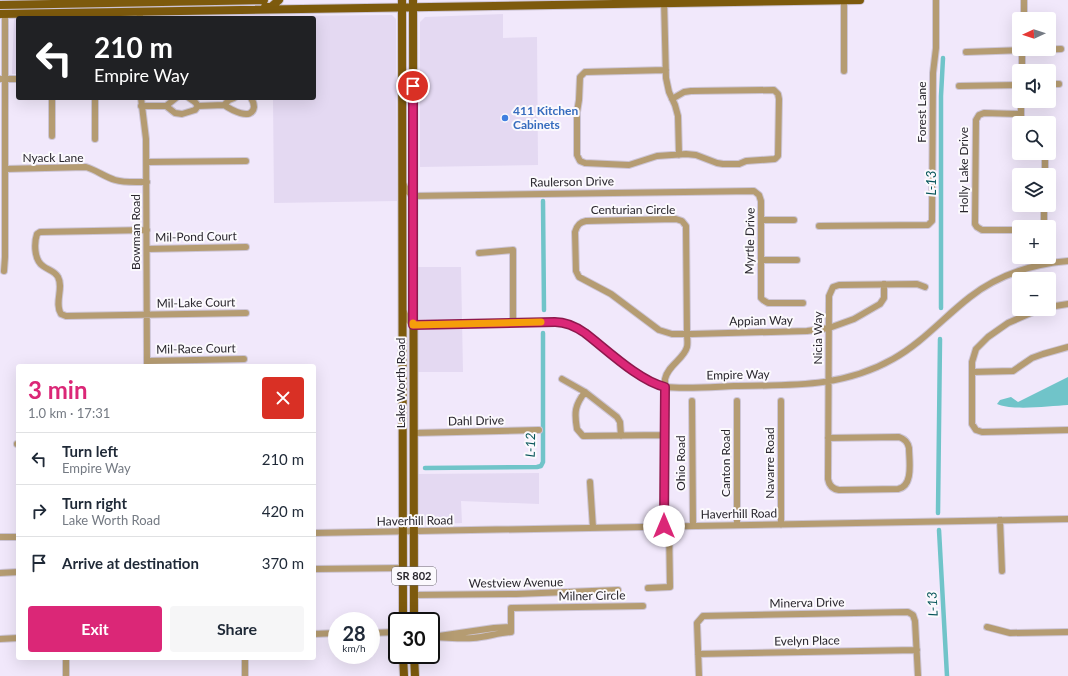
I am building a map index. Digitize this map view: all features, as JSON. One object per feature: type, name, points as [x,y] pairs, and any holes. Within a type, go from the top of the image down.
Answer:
[{"type":"main road","points":[[2,8],[50,4],[141,1],[264,0]]},
{"type":"main road","points":[[209,11],[213,8],[270,7],[279,0]]},
{"type":"main road","points":[[2,8],[140,15],[402,4],[860,0]]},
{"type":"main road","points":[[86,13],[92,11],[134,9],[139,6],[141,1]]},
{"type":"main road","points":[[140,15],[146,8],[196,6],[202,1]]},
{"type":"main road","name":"Lake Worth Road","points":[[402,4],[403,612]]},
{"type":"main road","name":"Lake Worth Road","points":[[412,4],[414,612]]},
{"type":"main road","points":[[404,664],[404,676]]},
{"type":"main road","points":[[414,664],[415,676]]},
{"type":"street","points":[[844,0],[844,71]]},
{"type":"street","name":"Forest Lane","points":[[819,226],[931,224],[933,73],[936,48],[936,0]]},
{"type":"street","points":[[1024,0],[1024,12]]},
{"type":"street","points":[[664,2],[664,53],[667,85],[678,116],[679,155]]},
{"type":"street","points":[[2,8],[2,79],[5,169],[4,271]]},
{"type":"street","points":[[1056,49],[1060,49]]},
{"type":"street","points":[[966,52],[1012,50]]},
{"type":"street","points":[[666,70],[584,72],[582,74],[579,83],[577,112],[577,155],[582,163],[629,165],[657,156],[696,154],[717,163],[739,164],[746,161],[775,159],[778,156],[779,99],[776,92],[771,89],[687,91],[672,99]]},
{"type":"street","points":[[2,79],[16,79]]},
{"type":"street","points":[[959,86],[1012,85]]},
{"type":"street","points":[[52,100],[52,136]]},
{"type":"street","points":[[95,100],[95,139]]},
{"type":"street","name":"Bowman Road","points":[[140,100],[146,139],[147,162],[147,363]]},
{"type":"street","points":[[166,106],[173,100]]},
{"type":"street","points":[[192,100],[198,106]]},
{"type":"street","points":[[224,105],[229,100]]},
{"type":"street","points":[[141,106],[166,106],[176,113],[187,114],[195,110],[198,106],[224,105],[230,110],[242,114],[251,113],[254,107],[253,100]]},
{"type":"street","points":[[1022,108],[1022,114]]},
{"type":"street","name":"Holly Lake Drive","points":[[1012,230],[982,230],[975,224],[976,120],[979,115],[984,113],[1022,114]]},
{"type":"street","points":[[147,162],[246,161]]},
{"type":"street","name":"Nyack Lane","points":[[5,169],[86,167],[113,180],[124,182],[147,182]]},
{"type":"street","points":[[402,182],[407,191],[413,196]]},
{"type":"street","name":"Raulerson Drive","points":[[413,196],[750,190]]},
{"type":"street","name":"Myrtle Drive","points":[[750,190],[757,193],[761,198],[761,298],[768,303],[803,303]]},
{"type":"street","name":"Centurian Circle","points":[[676,219],[684,223],[687,229],[687,334],[669,334],[659,330],[611,294],[578,277],[576,271],[575,232],[580,223],[586,221],[676,219]]},
{"type":"street","points":[[761,220],[794,220]]},
{"type":"street","name":"Mil-Lake Court","points":[[147,230],[40,232],[36,237],[36,255],[39,264],[55,273],[59,278],[58,308],[63,316],[246,313]]},
{"type":"street","name":"Mil-Pond Court","points":[[147,249],[246,247]]},
{"type":"street","points":[[479,254],[513,250],[513,322]]},
{"type":"street","points":[[761,260],[797,260]]},
{"type":"street","name":"Empire Way","points":[[413,325],[555,322],[572,326],[585,333],[644,379],[657,385],[665,387],[802,385],[828,382],[856,376],[881,366],[894,359],[918,342],[970,296],[994,282],[1033,266],[1068,261]]},
{"type":"street","name":"Appian Way","points":[[687,334],[807,331],[829,328],[854,319],[880,304],[884,298],[884,284]]},
{"type":"street","name":"Nicia Way","points":[[828,438],[899,437],[905,440],[909,448],[908,481],[901,488],[839,490],[833,488],[829,483],[828,438],[829,296],[833,287],[839,285],[917,284],[925,287]]},
{"type":"street","points":[[1056,306],[1068,304]]},
{"type":"street","points":[[402,308],[406,319],[413,325]]},
{"type":"street","points":[[1024,316],[1008,323],[981,343],[974,352],[972,359],[972,424],[976,430],[982,432],[1068,430]]},
{"type":"street","points":[[648,588],[670,587],[667,526],[665,379],[667,373],[687,348],[687,334]]},
{"type":"street","points":[[972,372],[1013,371],[1032,358],[1068,347]]},
{"type":"street","name":"Mil-Race Court","points":[[147,363],[244,359]]},
{"type":"street","points":[[562,379],[585,392],[617,417],[620,422],[621,436]]},
{"type":"street","points":[[585,392],[576,406],[576,426],[578,432],[583,436],[665,435]]},
{"type":"street","name":"Ohio Road","points":[[692,401],[693,526]]},
{"type":"street","name":"Canton Road","points":[[736,525],[737,401]]},
{"type":"street","name":"Navarre Road","points":[[781,401],[781,525]]},
{"type":"street","name":"Dahl Drive","points":[[414,433],[539,430]]},
{"type":"street","points":[[590,482],[593,528]]},
{"type":"street","name":"Haverhill Road","points":[[316,533],[1068,519]]},
{"type":"street","points":[[1000,520],[1002,571]]},
{"type":"street","points":[[0,537],[16,537]]},
{"type":"street","points":[[316,568],[404,568]]},
{"type":"street","points":[[0,573],[16,572]]},
{"type":"street","name":"Westview Avenue","points":[[414,595],[516,594],[618,590]]},
{"type":"street","name":"Milner Circle","points":[[440,638],[472,638],[511,629],[510,608],[643,606]]},
{"type":"street","name":"Minerva Drive","points":[[698,654],[697,622],[700,617],[706,615],[908,612],[913,615],[916,621],[917,650]]},
{"type":"street","points":[[987,627],[1010,633],[1068,632]]},
{"type":"street","points":[[316,634],[328,633]]},
{"type":"street","points":[[0,639],[16,638]]},
{"type":"street","points":[[917,650],[918,676]]},
{"type":"street","name":"Evelyn Place","points":[[698,654],[917,650]]},
{"type":"street","points":[[698,654],[699,676]]},
{"type":"street","points":[[66,660],[66,676]]},
{"type":"street","points":[[245,660],[245,676]]},
{"type":"shaded area","points":[[270,13],[270,16],[116,16]]},
{"type":"shaded area","points":[[503,14],[503,38],[537,37],[538,165],[420,167],[420,22],[425,17]]},
{"type":"shaded area","points":[[392,15],[396,19],[397,201],[274,203],[273,100],[316,100],[316,16],[273,16]]},
{"type":"shaded area","points":[[14,18],[16,18],[16,74],[12,74]]},
{"type":"shaded area","points":[[417,267],[461,267],[463,372],[418,372]]},
{"type":"shaded area","points":[[1068,377],[1068,405],[1021,408],[997,404],[1000,400],[1011,397],[1018,402]]},
{"type":"shaded area","points":[[539,473],[539,504],[461,501],[462,523],[419,525],[418,474]]},
{"type":"waterway","name":"L-13","points":[[941,308],[941,96],[943,58]]},
{"type":"waterway","name":"L-12","points":[[543,201],[544,310]]},
{"type":"waterway","name":"L-12","points":[[425,468],[541,466],[543,462],[543,333]]},
{"type":"waterway","name":"L-13","points":[[938,513],[940,339]]},
{"type":"waterway","name":"L-13","points":[[939,530],[947,676]]},
{"type":"slow traffic","points":[[413,323],[413,325],[541,322]]},
{"type":"place","name":"411 Kitchen Cabinets","points":[[505,118]]},
{"type":"route","points":[[413,86],[413,325],[565,323],[585,333],[644,379],[651,383],[665,387],[664,526]]}]
